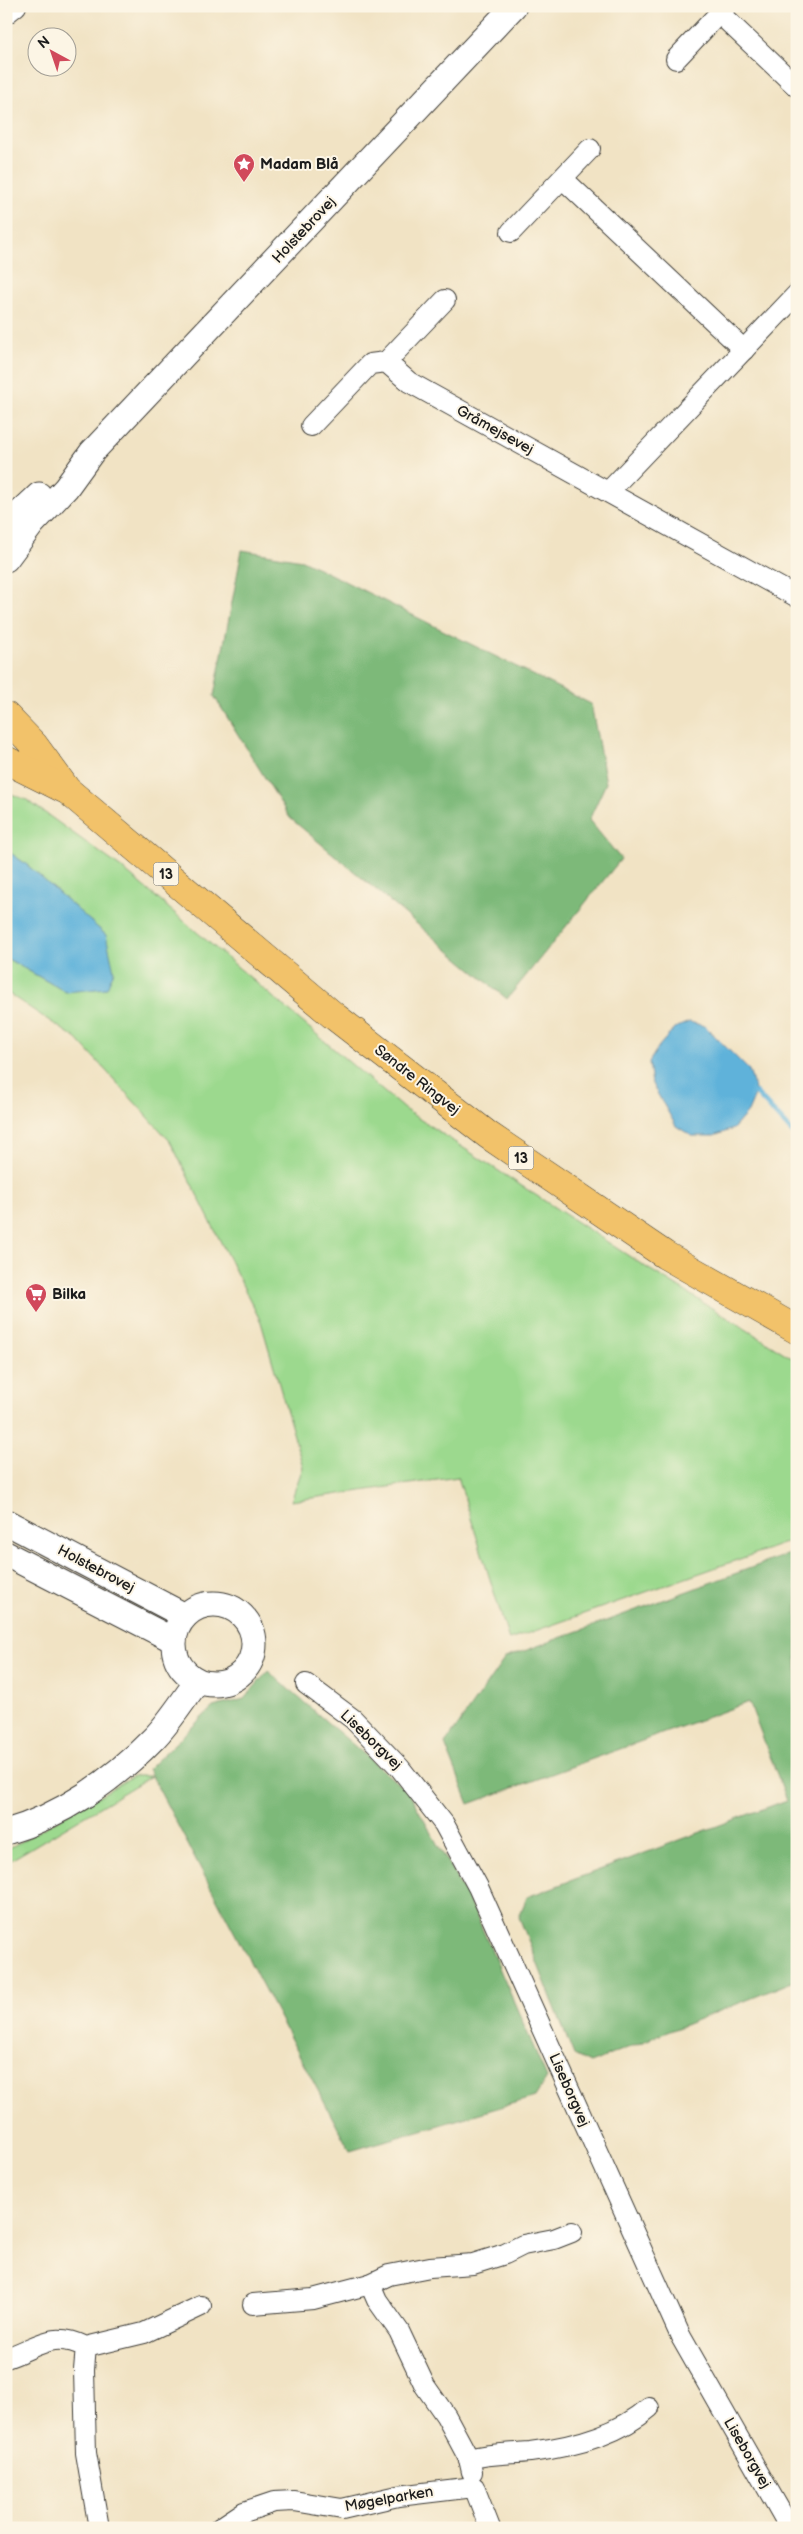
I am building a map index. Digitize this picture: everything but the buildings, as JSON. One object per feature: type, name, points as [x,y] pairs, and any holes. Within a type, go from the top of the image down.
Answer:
[{"type":"main road","name":"Søndre Ringvej","points":[[6,716],[34,745],[67,790],[334,1016],[488,1135],[665,1255],[797,1330]]},
{"type":"main road","name":"Søndre Ringvej","points":[[6,760],[67,790]]},
{"type":"street","points":[[6,14],[16,6]]},
{"type":"street","name":"Holstebrovej","points":[[6,559],[32,524],[66,488],[92,452],[514,6]]},
{"type":"street","points":[[676,59],[722,10],[797,87]]},
{"type":"street","points":[[511,232],[590,149]]},
{"type":"street","points":[[562,179],[744,350]]},
{"type":"street","points":[[608,492],[797,294]]},
{"type":"street","points":[[310,426],[370,364],[386,362],[445,300]]},
{"type":"street","name":"Gråmejsevej","points":[[386,362],[409,382],[796,595]]},
{"type":"street","name":"Holstebrovej","points":[[6,526],[56,479],[92,452]]},
{"type":"street","name":"Holstebrovej","points":[[6,1522],[185,1616]]},
{"type":"street","name":"Holstebrovej","points":[[6,1554],[173,1640]]},
{"type":"street","points":[[215,1604],[228,1606],[239,1613],[247,1622],[252,1632],[254,1644],[252,1658],[246,1669],[236,1678],[217,1684],[198,1682],[187,1675],[179,1665],[174,1653],[173,1640],[177,1627],[185,1616],[204,1605],[215,1604]]},
{"type":"street","points":[[6,1832],[66,1807],[108,1778],[154,1738],[198,1682]]},
{"type":"street","name":"Liseborgvej","points":[[306,1684],[360,1726],[400,1768],[444,1824],[478,1887],[681,2337],[790,2528]]},
{"type":"street","points":[[253,2304],[313,2299],[370,2284],[389,2275],[430,2267],[473,2264],[505,2254],[523,2245],[554,2239],[572,2232]]},
{"type":"street","points":[[370,2284],[377,2300],[399,2331],[424,2386],[446,2416],[469,2459],[474,2487],[490,2528]]},
{"type":"street","points":[[6,2358],[50,2339],[73,2341],[86,2347],[144,2333],[201,2306]]},
{"type":"street","points":[[86,2347],[84,2370],[86,2453],[99,2528]]},
{"type":"street","points":[[469,2459],[488,2454],[531,2452],[582,2442],[635,2420],[649,2408]]},
{"type":"street","name":"Møgelparken","points":[[220,2528],[244,2512],[274,2502],[294,2500],[342,2509],[398,2496],[474,2487]]},
{"type":"green space","points":[[242,550],[302,560],[591,704],[606,783],[589,820],[621,859],[507,999],[290,818],[214,696]]},
{"type":"green space","points":[[6,792],[27,800],[123,869],[404,1109],[641,1264],[797,1361],[797,1539],[509,1640],[458,1477],[291,1501],[303,1467],[261,1322],[170,1141],[77,1039],[6,992],[6,958],[66,992],[106,935],[26,864],[6,850]]},
{"type":"green space","points":[[797,1551],[797,1980],[590,2063],[574,2055],[519,1917],[527,1897],[787,1800],[749,1702],[469,1804],[445,1744],[505,1658]]},
{"type":"green space","points":[[268,1671],[409,1793],[474,1910],[547,2078],[535,2097],[350,2151],[148,1769],[213,1707],[244,1699]]},
{"type":"green space","points":[[133,1776],[151,1776],[6,1863],[6,1850]]},
{"type":"water","points":[[6,850],[26,864],[106,935],[114,971],[107,988],[66,992],[6,958]]},
{"type":"water","points":[[689,1022],[705,1026],[749,1070],[756,1093],[748,1112],[733,1129],[714,1136],[692,1136],[676,1126],[652,1084],[649,1062],[659,1046],[675,1028]]},
{"type":"waterway","points":[[756,1093],[797,1137]]},
{"type":"place","name":"Madam Blå","points":[[244,183]]},
{"type":"place","name":"Bilka","points":[[36,1313]]}]
